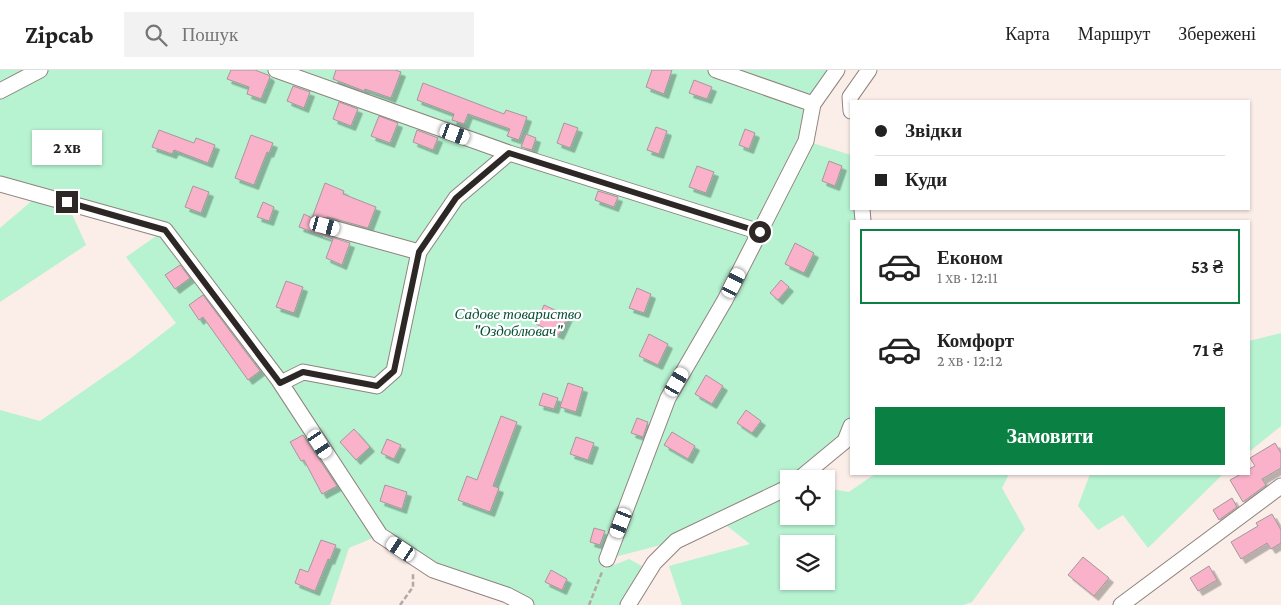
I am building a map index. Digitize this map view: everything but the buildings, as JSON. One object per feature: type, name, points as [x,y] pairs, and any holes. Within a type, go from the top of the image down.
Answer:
[{"type":"street","points":[[0,91],[40,70]]},
{"type":"street","points":[[276,70],[509,153],[760,232]]},
{"type":"street","points":[[716,70],[813,104]]},
{"type":"street","points":[[607,559],[668,398],[725,300],[806,141],[813,104],[837,70]]},
{"type":"street","points":[[850,100],[850,97],[869,70]]},
{"type":"street","points":[[280,383],[303,372],[377,386],[394,371],[419,252],[456,198],[509,153]]},
{"type":"street","points":[[0,184],[165,230],[280,383],[380,534],[433,570],[507,595],[526,605]]},
{"type":"street","points":[[325,226],[419,252]]},
{"type":"street","points":[[810,470],[845,441],[850,428]]},
{"type":"street","points":[[1121,605],[1281,486]]},
{"type":"street","points":[[628,605],[654,563],[676,541],[780,491]]},
{"type":"path","points":[[589,605],[607,559]]},
{"type":"path","points":[[400,605],[413,587],[413,572]]},
{"type":"green space","name":"Садове товариство \"Оздоблювач\"","points":[[0,70],[837,70],[813,104],[806,141],[850,155],[850,210],[862,210],[863,220],[850,220],[850,427],[808,470],[780,470],[780,491],[676,541],[607,559],[604,569],[629,559],[642,566],[622,605],[526,605],[433,570],[380,535],[349,548],[330,605],[0,605],[0,410],[40,421],[131,358],[176,323],[126,257],[165,230],[67,203],[86,245],[0,302],[0,228],[40,194],[0,187]]},
{"type":"green space","points":[[1281,333],[1281,426],[1250,451],[1250,341]]},
{"type":"green space","points":[[874,475],[1008,475],[1002,488],[1025,529],[972,602],[963,605],[682,605],[669,566],[750,544],[726,525],[780,499],[780,525],[835,525],[835,490],[849,492]]},
{"type":"green space","points":[[1090,475],[1222,475],[1148,548],[1123,515],[1098,530],[1078,506]]},
{"type":"route","points":[[67,202],[165,230],[280,383],[303,372],[377,386],[394,371],[419,252],[456,198],[509,153],[760,232]]}]
